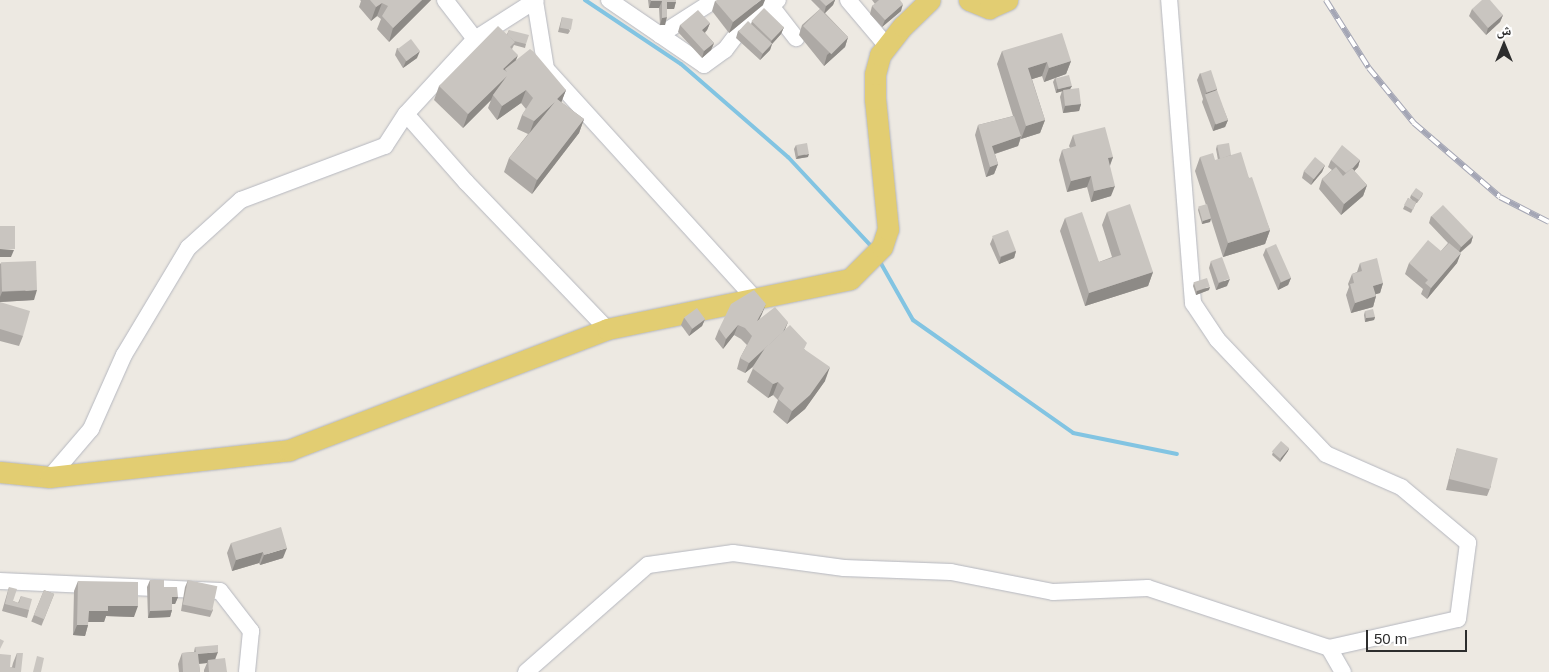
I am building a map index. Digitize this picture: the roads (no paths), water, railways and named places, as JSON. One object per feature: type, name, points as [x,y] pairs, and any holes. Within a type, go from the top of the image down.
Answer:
[{"type":"main road","points":[[0,472],[50,477],[289,450],[607,329],[850,279],[882,247],[888,216],[875,74],[886,44],[930,0]]},
{"type":"main road","points":[[969,0],[989,8],[1007,0]]},
{"type":"street","points":[[445,0],[475,39]]},
{"type":"street","points":[[50,477],[91,429],[124,355],[188,248],[241,200],[385,146],[406,114],[475,39],[536,0],[546,69]]},
{"type":"street","points":[[609,0],[704,65],[726,50],[744,25],[775,3],[796,38]]},
{"type":"street","points":[[660,35],[715,0]]},
{"type":"street","points":[[848,0],[886,44]]},
{"type":"street","points":[[526,672],[648,564],[733,553],[844,568],[952,572],[1053,592],[1148,588],[1329,648],[1458,619],[1468,543],[1402,487],[1326,454],[1216,339],[1193,303],[1169,0]]},
{"type":"street","points":[[490,29],[501,43]]},
{"type":"street","points":[[529,61],[546,69],[755,299]]},
{"type":"street","points":[[406,114],[466,182],[607,329]]},
{"type":"street","points":[[0,581],[220,591],[251,631],[247,672]]},
{"type":"street","points":[[1329,648],[1343,672]]},
{"type":"waterway","points":[[585,0],[681,64],[788,157],[872,247]]},
{"type":"waterway","points":[[879,260],[913,320],[1073,433],[1177,454]]},
{"type":"railway","points":[[1326,0],[1369,68],[1414,123],[1500,197],[1549,222]]}]
